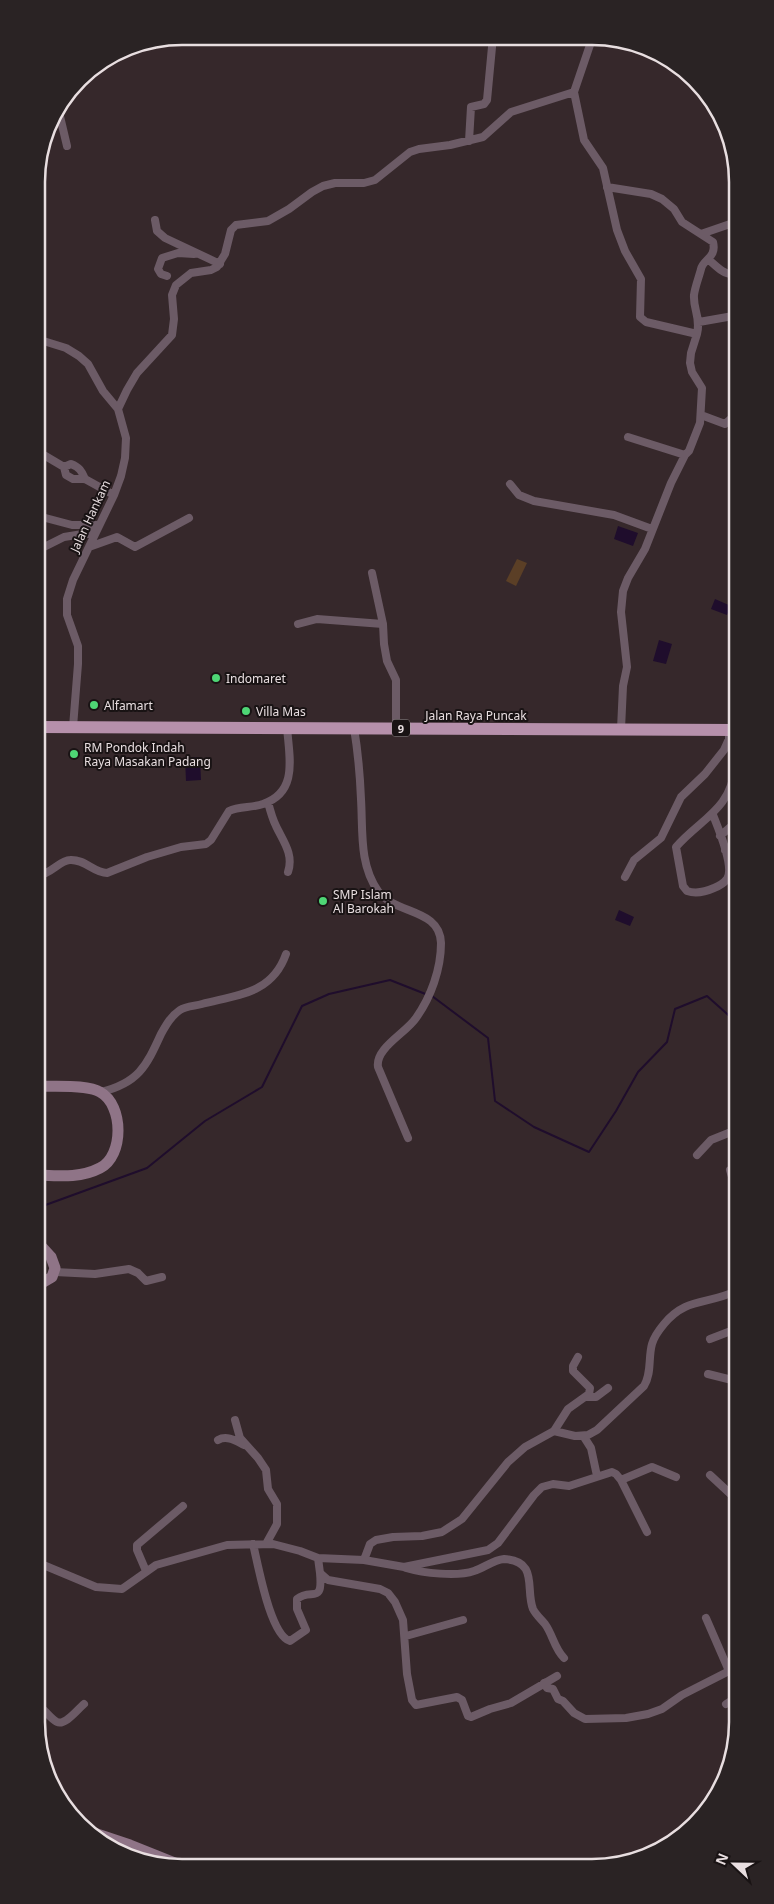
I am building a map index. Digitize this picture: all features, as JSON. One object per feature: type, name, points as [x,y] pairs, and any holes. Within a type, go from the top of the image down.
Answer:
[{"type":"highway","name":"Jalan Raya Puncak","points":[[45,727],[729,730]]},
{"type":"main road","points":[[45,1086],[83,1088],[101,1092],[114,1108],[117,1120],[116,1146],[108,1162],[100,1168],[83,1174],[45,1175]]},
{"type":"main road","points":[[45,1251],[55,1266],[55,1272],[45,1281]]},
{"type":"main road","points":[[129,1848],[146,1854]]},
{"type":"street","points":[[590,45],[574,92],[584,140],[603,168],[619,235],[631,264],[641,279],[639,309],[641,318],[652,323],[697,334]]},
{"type":"street","points":[[468,141],[470,108],[484,104],[487,100],[492,46]]},
{"type":"street","points":[[45,341],[66,348],[88,364],[103,391],[118,409],[137,373],[171,337],[174,319],[172,295],[176,285],[191,274],[212,270],[220,264],[227,249],[231,230],[238,224],[268,221],[324,186],[335,183],[364,183],[375,180],[401,158],[415,150],[468,141],[487,134],[511,112],[574,92]]},
{"type":"street","points":[[60,119],[67,146]]},
{"type":"street","points":[[607,187],[651,194],[662,199],[674,209],[682,222],[710,239],[714,245],[709,260],[701,267],[694,294],[699,322],[690,363],[692,372],[702,388],[701,421],[689,452],[685,455],[673,477],[645,549],[626,583],[622,596],[621,612],[627,667],[623,686],[621,729]]},
{"type":"street","points":[[155,220],[155,227],[161,235],[220,264]]},
{"type":"street","points":[[701,234],[729,224]]},
{"type":"street","points":[[167,276],[161,274],[158,269],[159,261],[164,256],[178,253],[201,255]]},
{"type":"street","points":[[709,260],[729,274]]},
{"type":"street","points":[[699,322],[729,317]]},
{"type":"street","name":"Jalan Hankam","points":[[73,727],[78,646],[69,621],[66,604],[73,580],[114,495],[122,470],[126,443],[118,409]]},
{"type":"street","points":[[701,415],[725,424],[729,420]]},
{"type":"street","points":[[628,437],[685,455]]},
{"type":"street","points":[[45,456],[64,467],[66,475],[73,479],[86,479],[114,495]]},
{"type":"street","points":[[64,467],[70,464],[74,465],[81,470],[86,479]]},
{"type":"street","points":[[510,484],[519,495],[534,501],[614,515],[652,530]]},
{"type":"street","points":[[45,518],[97,529]]},
{"type":"street","points":[[89,547],[117,537],[135,547],[189,518]]},
{"type":"street","points":[[45,546],[64,537],[97,529]]},
{"type":"street","points":[[372,573],[383,624],[387,661],[396,680],[396,728]]},
{"type":"street","points":[[298,624],[317,619],[383,624]]},
{"type":"street","points":[[45,874],[66,860],[83,862],[101,872],[107,873],[181,847],[206,844],[211,840],[229,811],[268,802],[284,790],[289,777],[286,727]]},
{"type":"street","points":[[354,728],[360,771],[362,843],[370,875],[379,892],[390,903],[425,916],[435,924],[440,936],[438,967],[434,983],[412,1024],[385,1049],[378,1060],[378,1067],[408,1138]]},
{"type":"street","points":[[625,877],[634,860],[661,838],[681,797],[705,774],[724,750],[729,739]]},
{"type":"street","points":[[713,814],[725,850],[729,870],[724,882],[713,889],[694,893],[686,890],[676,847],[713,814],[723,803],[729,791]]},
{"type":"street","points":[[268,802],[271,814],[289,853],[288,872]]},
{"type":"street","points":[[720,836],[729,829]]},
{"type":"street","points":[[725,850],[729,851]]},
{"type":"street","points":[[101,1092],[122,1086],[138,1075],[146,1066],[164,1028],[180,1010],[249,994],[275,975],[286,954]]},
{"type":"street","points":[[697,1155],[711,1140],[729,1133]]},
{"type":"street","points":[[55,1272],[95,1274],[127,1269],[138,1273],[146,1281],[162,1277]]},
{"type":"street","points":[[554,1431],[584,1437],[597,1430],[644,1386],[648,1377],[652,1345],[659,1331],[672,1316],[684,1306],[729,1294]]},
{"type":"street","points":[[710,1339],[729,1332]]},
{"type":"street","points":[[364,1560],[370,1544],[378,1539],[393,1536],[427,1535],[445,1531],[467,1515],[508,1462],[534,1441],[554,1431],[568,1410],[589,1394],[590,1388],[573,1369],[578,1357]]},
{"type":"street","points":[[708,1374],[729,1379]]},
{"type":"street","points":[[585,1397],[596,1397],[608,1388]]},
{"type":"street","points":[[235,1420],[238,1436],[262,1464],[267,1476],[268,1489],[277,1504],[277,1524],[266,1544]]},
{"type":"street","points":[[584,1437],[591,1448],[597,1476]]},
{"type":"street","points":[[218,1440],[228,1438],[246,1446]]},
{"type":"street","points":[[621,1480],[652,1467],[676,1477]]},
{"type":"street","points":[[404,1568],[488,1550],[498,1543],[542,1487],[553,1484],[569,1486],[612,1472],[621,1480],[647,1532]]},
{"type":"street","points":[[710,1475],[729,1493]]},
{"type":"street","points":[[146,1570],[137,1550],[137,1545],[183,1506]]},
{"type":"street","points":[[253,1544],[265,1595],[279,1633],[288,1641],[306,1630],[297,1609],[297,1599],[301,1596],[317,1594],[321,1586],[318,1558]]},
{"type":"street","points":[[45,1566],[92,1585],[122,1589],[146,1570],[159,1563],[179,1559],[218,1546],[266,1544],[285,1546],[306,1552],[318,1558],[364,1560],[420,1571],[455,1573],[473,1572],[504,1559],[521,1565],[528,1573],[535,1612],[545,1624],[557,1650],[564,1658]]},
{"type":"street","points":[[320,1573],[331,1581],[378,1589],[388,1593],[400,1610],[406,1636],[407,1674],[412,1700],[416,1705],[426,1705],[456,1697],[462,1700],[468,1716],[471,1717],[511,1703],[557,1676]]},
{"type":"street","points":[[544,1683],[547,1688],[553,1689],[556,1697],[563,1701],[574,1714],[585,1719],[626,1718],[662,1709],[682,1695],[729,1671],[706,1618]]},
{"type":"street","points":[[406,1636],[463,1620]]},
{"type":"street","points":[[45,1712],[60,1723],[84,1704]]},
{"type":"shaded area","points":[[618,526],[638,533],[633,546],[614,539]]},
{"type":"shaded area","points":[[517,559],[527,563],[516,586],[506,581]]},
{"type":"shaded area","points":[[715,599],[729,605],[727,615],[711,609]]},
{"type":"shaded area","points":[[659,640],[672,644],[666,664],[653,661]]},
{"type":"shaded area","points":[[200,757],[201,780],[186,781],[185,758]]},
{"type":"shaded area","points":[[619,910],[634,917],[630,926],[615,920]]},
{"type":"waterway","points":[[45,1205],[147,1168],[205,1121],[262,1087],[302,1006],[329,994],[390,980],[428,995]]},
{"type":"waterway","points":[[432,996],[488,1038],[495,1101],[534,1127],[589,1152],[616,1111],[638,1072],[667,1042],[675,1009],[707,996],[729,1016]]},
{"type":"place","name":"Indomaret","points":[[216,678]]},
{"type":"place","name":"Alfamart","points":[[94,705]]},
{"type":"place","name":"Villa Mas","points":[[246,711]]},
{"type":"place","name":"RM Pondok Indah Raya Masakan Padang","points":[[74,754]]},
{"type":"place","name":"SMP Islam Al Barokah","points":[[323,901]]}]
